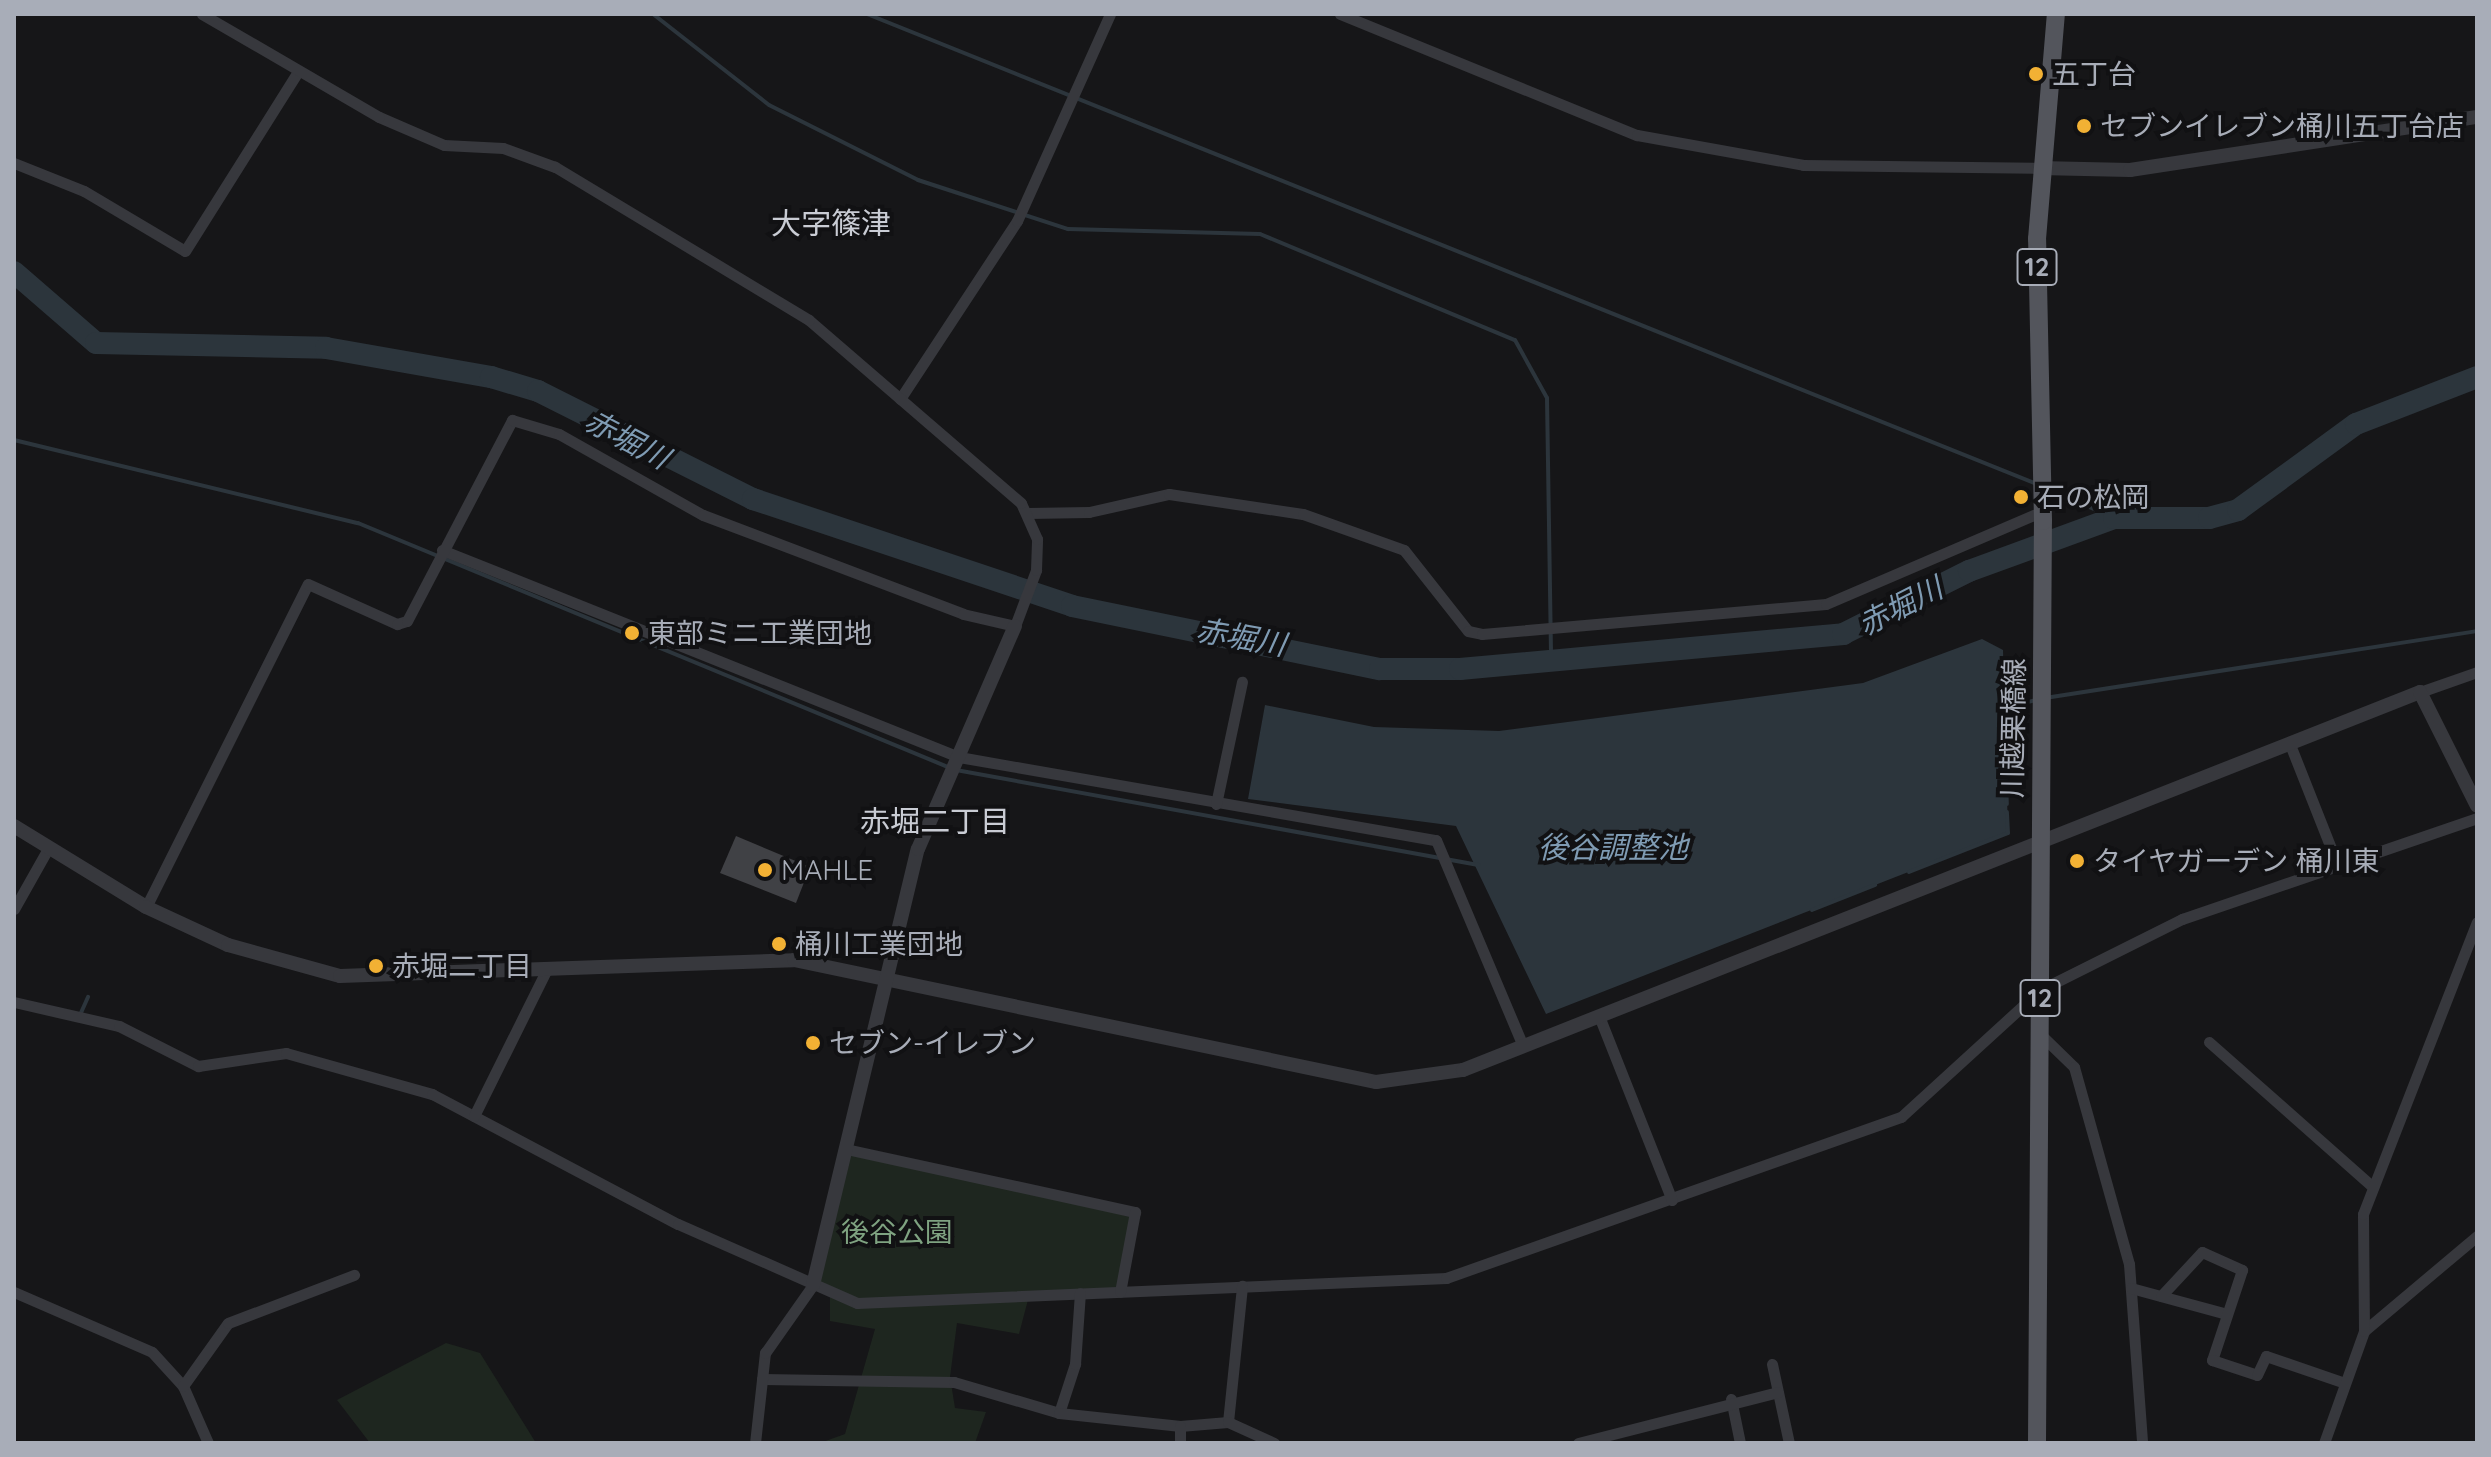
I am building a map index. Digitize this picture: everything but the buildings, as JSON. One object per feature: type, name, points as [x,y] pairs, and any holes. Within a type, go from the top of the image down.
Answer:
[{"type":"main road","name":"川越栗橋線","points":[[2037,1443],[2043,552],[2039,168],[2056,14]]},
{"type":"street","points":[[202,14],[297,73],[444,145],[503,148],[555,167],[809,320],[1028,513],[1036,570],[1015,626],[918,849],[813,1285],[774,1336],[762,1379],[755,1443]]},
{"type":"street","points":[[900,399],[1017,221],[1110,14]]},
{"type":"street","points":[[1340,14],[1637,135],[1803,165],[2130,170],[2477,117]]},
{"type":"street","points":[[14,163],[84,191],[185,251],[297,73]]},
{"type":"street","points":[[146,907],[308,584],[397,624],[407,621],[512,420],[524,418],[703,515],[963,614],[1015,626]]},
{"type":"street","points":[[1028,513],[1089,512],[1169,494],[1303,514],[1404,550],[1468,631],[1482,634],[1826,604],[2043,516]]},
{"type":"street","points":[[442,550],[959,757],[1436,840],[1523,1046]]},
{"type":"street","points":[[14,826],[146,907],[284,964],[353,978],[766,957],[889,978],[1376,1082],[1441,1075],[1523,1046],[2289,742],[2477,672]]},
{"type":"street","points":[[1216,804],[1242,682]]},
{"type":"street","points":[[2420,692],[2477,806]]},
{"type":"street","points":[[2289,742],[2338,866]]},
{"type":"street","points":[[14,1002],[119,1026],[198,1066],[286,1053],[432,1094],[678,1224],[857,1303],[1446,1278],[1901,1117],[2040,990],[2182,919],[2477,818]]},
{"type":"street","points":[[14,909],[49,847]]},
{"type":"street","points":[[2324,1443],[2364,1331],[2360,1235],[2373,1187],[2477,922]]},
{"type":"street","points":[[474,1116],[547,969]]},
{"type":"street","points":[[1599,1016],[1672,1200]]},
{"type":"street","points":[[2038,1033],[2074,1067],[2131,1288],[2142,1443]]},
{"type":"street","points":[[2209,1042],[2373,1187]]},
{"type":"street","points":[[846,1149],[1135,1212],[1120,1292]]},
{"type":"street","points":[[2364,1331],[2477,1236]]},
{"type":"street","points":[[2161,1296],[2202,1252],[2242,1270],[2223,1313],[2212,1360],[2257,1375],[2266,1356],[2345,1383]]},
{"type":"street","points":[[183,1386],[228,1323],[354,1275]]},
{"type":"street","points":[[1228,1422],[1242,1286]]},
{"type":"street","points":[[2131,1288],[2223,1313]]},
{"type":"street","points":[[14,1292],[152,1352],[183,1386],[208,1443]]},
{"type":"street","points":[[1059,1413],[1075,1364],[1080,1293]]},
{"type":"street","points":[[1772,1364],[1789,1443]]},
{"type":"street","points":[[762,1379],[954,1382],[1059,1413],[1180,1426],[1228,1422],[1274,1443]]},
{"type":"street","points":[[1578,1443],[1731,1399],[1778,1392]]},
{"type":"street","points":[[1731,1399],[1740,1443]]},
{"type":"street","points":[[1180,1426],[1180,1443]]},
{"type":"green space","name":"後谷公園","points":[[846,1149],[1135,1212],[1120,1292],[1029,1296],[1019,1334],[957,1323],[950,1377],[955,1408],[986,1412],[975,1443],[820,1443],[845,1434],[875,1329],[830,1321],[830,1292],[813,1285]]},
{"type":"green space","points":[[446,1343],[480,1353],[536,1443],[370,1443],[337,1400]]},
{"type":"water","name":"後谷調整池","points":[[1982,639],[2003,650],[2008,833],[1546,1014],[1456,826],[1248,799],[1265,705],[1374,727],[1499,731],[1863,683]]},
{"type":"waterway","points":[[653,14],[769,105],[918,180],[1068,229],[1260,234],[1515,340],[1547,398],[1551,661]]},
{"type":"waterway","points":[[867,14],[2037,484]]},
{"type":"waterway","name":"赤堀川","points":[[14,272],[96,343],[326,348],[491,377],[538,391],[753,499],[1072,606],[1380,669],[1460,669],[1843,634],[1969,571],[2114,518],[2209,518],[2238,510],[2356,424],[2477,377]]},
{"type":"waterway","points":[[14,440],[358,523],[948,767]]},
{"type":"waterway","points":[[2049,489],[2114,518]]},
{"type":"waterway","points":[[2045,698],[2477,631]]},
{"type":"waterway","points":[[2004,708],[2037,700]]},
{"type":"waterway","points":[[2005,716],[2005,740]]},
{"type":"waterway","points":[[2006,748],[2006,772]]},
{"type":"waterway","points":[[956,770],[1478,865]]},
{"type":"waterway","points":[[2006,780],[2007,804]]},
{"type":"waterway","points":[[1909,872],[2008,833],[2007,812]]},
{"type":"waterway","points":[[1812,910],[1875,885]]},
{"type":"waterway","points":[[80,1015],[88,997]]},
{"type":"place","name":"五丁台","points":[[2036,74]]},
{"type":"place","name":"セブンイレブン桶川五丁台店","points":[[2084,126]]},
{"type":"place","name":"石の松岡","points":[[2021,497]]},
{"type":"place","name":"東部ミニ工業団地","points":[[632,633]]},
{"type":"place","name":"タイヤガーデン 桶川東","points":[[2077,861]]},
{"type":"place","name":"MAHLE","points":[[765,870]]},
{"type":"place","name":"桶川工業団地","points":[[779,944]]},
{"type":"place","name":"赤堀二丁目","points":[[376,966]]},
{"type":"place","name":"セブン-イレブン","points":[[813,1043]]},
{"type":"district","name":"大字篠津","points":[[831,223]]},
{"type":"district","name":"赤堀二丁目","points":[[935,821]]}]
